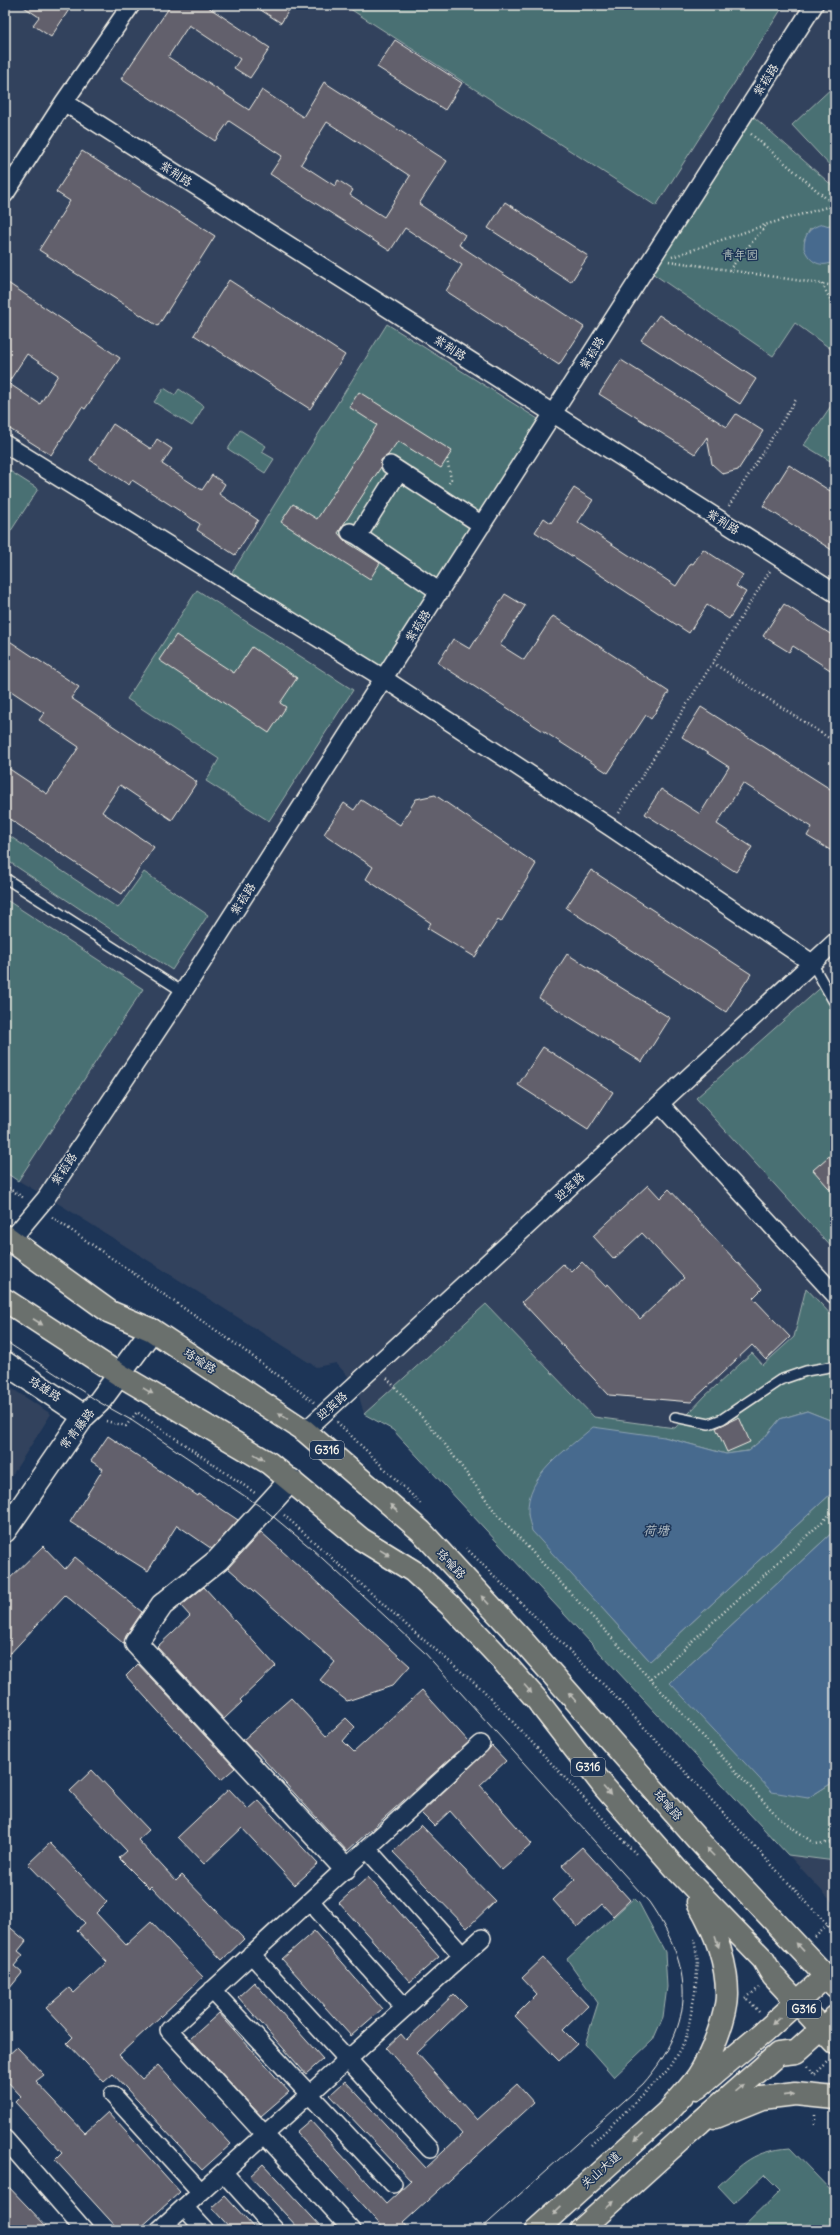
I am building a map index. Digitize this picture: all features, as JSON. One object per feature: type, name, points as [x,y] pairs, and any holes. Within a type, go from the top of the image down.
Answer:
[{"type":"main road","name":"珞喻路","points":[[8,1238],[110,1312],[152,1330],[305,1431],[421,1531],[524,1642],[697,1839],[830,1981]]},
{"type":"main road","name":"G316","points":[[5,1300],[120,1375],[269,1463],[361,1539],[413,1571],[454,1609],[537,1700],[605,1788],[678,1871],[763,1959],[773,1976],[797,2002],[831,2030]]},
{"type":"main road","points":[[668,2111],[698,2076],[712,2051],[721,2024],[727,1994],[720,1951],[711,1923],[678,1871]]},
{"type":"main road","points":[[668,2111],[797,2002],[830,1981]]},
{"type":"main road","points":[[581,2230],[778,2054],[796,2052],[831,2030]]},
{"type":"main road","points":[[699,2123],[762,2098],[795,2094],[835,2098]]},
{"type":"main road","name":"关山大道","points":[[536,2230],[668,2111]]},
{"type":"street","points":[[5,194],[64,102],[132,5]]},
{"type":"street","name":"紫菘路","points":[[8,1238],[46,1198],[183,992],[814,5]]},
{"type":"street","name":"紫荆路","points":[[64,102],[835,593]]},
{"type":"street","points":[[5,444],[383,678],[610,827],[812,963]]},
{"type":"street","points":[[440,592],[354,534],[394,468],[482,525]]},
{"type":"street","name":"迎宾路","points":[[305,1431],[835,942]]},
{"type":"street","points":[[660,1104],[835,1295]]},
{"type":"street","name":"常青藤路","points":[[5,1531],[84,1416],[99,1402],[152,1330]]},
{"type":"street","name":"珞雄路","points":[[5,1363],[84,1416]]},
{"type":"street","points":[[291,1480],[218,1560],[162,1605],[131,1649],[345,1868]]},
{"type":"street","points":[[352,2230],[169,2030],[481,1744]]},
{"type":"street","points":[[367,1849],[462,1956]]},
{"type":"street","points":[[310,1901],[405,2008]]},
{"type":"street","points":[[159,2230],[482,1938]]},
{"type":"street","points":[[251,1954],[430,2149]]},
{"type":"street","points":[[212,1990],[393,2184]]},
{"type":"street","points":[[113,2094],[201,2192]]},
{"type":"street","points":[[5,2139],[84,2230]]},
{"type":"street","points":[[223,2172],[275,2230]]},
{"type":"street","points":[[184,2207],[205,2230]]},
{"type":"lane","points":[[5,878],[183,992]]},
{"type":"lane","points":[[812,963],[835,1004]]},
{"type":"lane","points":[[675,1417],[709,1424],[722,1419],[780,1380],[806,1370],[835,1366]]},
{"type":"path","points":[[739,123],[834,205]]},
{"type":"path","points":[[834,205],[768,224],[662,260],[835,286]]},
{"type":"path","points":[[729,270],[768,224]]},
{"type":"path","points":[[822,284],[835,308]]},
{"type":"path","points":[[720,520],[797,398]]},
{"type":"path","points":[[442,498],[451,479],[447,458]]},
{"type":"path","points":[[610,827],[779,557]]},
{"type":"path","points":[[713,663],[835,742]]},
{"type":"path","points":[[376,1366],[441,1439],[496,1513],[652,1679],[779,1818],[815,1844],[835,1842]]},
{"type":"path","points":[[652,1679],[835,1510]]},
{"type":"path","points":[[815,2074],[835,2056]]},
{"type":"shaded area","points":[[5,5],[835,5],[835,1905],[393,1430],[364,1414],[356,1385],[336,1363],[316,1367],[64,1207],[5,1173]]},
{"type":"shaded area","points":[[5,1384],[51,1414],[5,1486]]},
{"type":"green space","points":[[344,5],[784,5],[656,206]]},
{"type":"green space","points":[[835,85],[835,171],[792,125]]},
{"type":"green space","name":"青年园","points":[[754,117],[835,188],[835,228],[830,225],[810,229],[804,241],[831,263],[835,261],[835,352],[795,323],[773,356],[652,273]]},
{"type":"green space","points":[[387,324],[538,419],[381,671],[230,576]]},
{"type":"green space","points":[[164,388],[175,395],[179,389],[204,406],[192,426],[154,402]]},
{"type":"green space","points":[[835,400],[835,464],[804,445]]},
{"type":"green space","points":[[240,430],[266,446],[262,452],[274,459],[265,473],[228,449]]},
{"type":"green space","points":[[5,468],[38,489],[5,540]]},
{"type":"green space","points":[[197,590],[353,690],[269,821],[206,781],[219,759],[127,699]]},
{"type":"green space","points":[[5,833],[118,908],[144,872],[208,915],[172,970],[5,859]]},
{"type":"green space","points":[[5,899],[143,989],[18,1181],[5,1172]]},
{"type":"green space","points":[[835,975],[835,1251],[696,1098]]},
{"type":"green space","points":[[806,1288],[835,1319],[835,1422],[807,1411],[780,1419],[765,1437],[748,1451],[726,1454],[664,1437],[528,1514],[533,1531],[650,1661],[835,1490],[835,1530],[670,1683],[808,1798],[835,1781],[835,1861],[788,1855],[393,1430],[364,1414],[486,1304],[594,1417],[675,1428],[705,1396],[752,1353],[763,1365],[794,1337]]},
{"type":"green space","points":[[634,1898],[639,1903],[665,1952],[667,1987],[663,2017],[653,2040],[614,2077],[585,2044],[598,2003],[567,1959]]},
{"type":"green space","points":[[790,2148],[835,2195],[835,2230],[740,2230],[780,2191],[764,2175],[734,2203],[718,2186],[742,2164],[750,2159],[767,2152]]},
{"type":"water","points":[[823,224],[835,228],[835,261],[820,264],[816,263],[809,257],[804,248],[804,243],[811,229]]},
{"type":"water","name":"荷塘","points":[[807,1411],[835,1422],[835,1490],[650,1661],[532,1531],[528,1513],[529,1499],[534,1486],[541,1475],[560,1454],[593,1427],[664,1437],[726,1454],[748,1451],[765,1437],[780,1419]]},
{"type":"water","points":[[835,1530],[835,1781],[808,1798],[772,1792],[670,1683]]},
{"type":"building","points":[[21,5],[72,5],[51,37],[33,25],[39,17]]},
{"type":"building","points":[[171,5],[205,5],[270,48],[250,78],[234,68],[240,59],[189,25],[168,57],[249,110],[262,90],[303,117],[324,82],[447,161],[419,204],[465,235],[459,245],[584,327],[559,365],[446,291],[462,265],[405,228],[390,251],[270,174],[282,156],[229,121],[215,141],[121,79]],"holes":[[[327,122],[410,176],[384,217],[350,195],[353,190],[338,180],[335,186],[301,164]]]},
{"type":"building","points":[[253,5],[292,5],[281,23]]},
{"type":"building","points":[[395,40],[462,83],[445,110],[377,67]]},
{"type":"building","points":[[82,151],[215,236],[158,326],[39,250],[70,201],[56,192]]},
{"type":"building","points":[[505,202],[588,256],[571,282],[488,228]]},
{"type":"building","points":[[229,280],[345,355],[310,409],[194,335]]},
{"type":"building","points":[[5,281],[120,358],[85,409],[82,407],[51,455],[5,426]],"holes":[[[27,354],[58,375],[40,404],[8,383]]]},
{"type":"building","points":[[659,315],[756,379],[740,404],[641,340]]},
{"type":"building","points":[[621,360],[727,427],[736,414],[763,431],[738,470],[723,474],[712,464],[707,437],[695,454],[599,394]]},
{"type":"building","points":[[359,392],[452,451],[441,468],[398,441],[388,455],[381,460],[381,467],[338,533],[345,541],[380,563],[370,579],[281,522],[293,504],[317,519],[377,425],[349,407]]},
{"type":"building","points":[[113,424],[151,449],[157,439],[172,449],[162,464],[202,490],[212,475],[225,484],[219,494],[258,520],[235,555],[197,530],[200,524],[132,480],[129,485],[90,460]]},
{"type":"building","points":[[789,465],[835,494],[835,552],[763,506]]},
{"type":"building","points":[[574,488],[593,500],[578,522],[676,586],[691,563],[693,564],[703,549],[743,575],[736,586],[746,592],[729,619],[707,605],[689,633],[535,532],[544,518],[551,523]]},
{"type":"building","points":[[505,594],[525,606],[500,645],[524,660],[553,616],[669,692],[651,719],[646,715],[608,773],[438,663],[453,639],[470,649]]},
{"type":"building","points":[[784,604],[835,637],[835,673],[793,646],[789,652],[763,636]]},
{"type":"building","points":[[176,635],[234,673],[252,647],[297,678],[280,703],[286,707],[269,733],[159,660]]},
{"type":"building","points":[[5,638],[79,687],[71,698],[197,782],[172,820],[120,785],[102,812],[154,847],[122,894],[5,816],[5,766],[47,794],[79,747],[39,720],[44,713],[5,687]]},
{"type":"building","points":[[701,707],[835,792],[835,853],[807,836],[812,827],[743,783],[717,824],[752,847],[736,872],[645,814],[661,789],[700,814],[729,767],[682,737]]},
{"type":"building","points":[[435,795],[536,864],[501,922],[498,920],[475,957],[427,928],[431,923],[366,879],[373,867],[324,834],[344,803],[354,810],[361,800],[400,825],[416,799]]},
{"type":"building","points":[[591,870],[751,974],[726,1012],[566,908]]},
{"type":"building","points":[[567,954],[670,1018],[642,1062],[539,998]]},
{"type":"building","points":[[543,1047],[613,1092],[588,1130],[518,1085]]},
{"type":"building","points":[[835,1151],[835,1195],[813,1170]]},
{"type":"building","points":[[648,1185],[660,1198],[669,1189],[762,1289],[753,1298],[790,1337],[766,1360],[752,1345],[691,1402],[609,1395],[522,1302],[563,1264],[572,1272],[582,1262],[605,1286],[608,1284],[640,1319],[684,1278],[642,1233],[614,1259],[593,1236]]},
{"type":"building","points":[[739,1417],[750,1442],[727,1452],[716,1428]]},
{"type":"building","points":[[108,1436],[198,1496],[199,1494],[238,1520],[212,1549],[177,1525],[148,1571],[70,1522],[103,1469],[91,1461]]},
{"type":"building","points":[[261,1532],[410,1666],[392,1686],[347,1701],[320,1680],[335,1662],[228,1568]]},
{"type":"building","points":[[43,1546],[65,1569],[75,1557],[142,1612],[126,1636],[124,1644],[65,1595],[5,1659],[5,1583]]},
{"type":"building","points":[[204,1587],[276,1666],[240,1700],[242,1702],[224,1719],[157,1647],[190,1616],[181,1606]]},
{"type":"building","points":[[138,1664],[235,1768],[221,1780],[126,1676]]},
{"type":"building","points":[[422,1690],[469,1742],[347,1851],[255,1750],[253,1751],[243,1740],[291,1698],[326,1736],[346,1718],[355,1727],[343,1741],[354,1752]]},
{"type":"building","points":[[492,1746],[506,1761],[480,1785],[532,1844],[502,1870],[450,1811],[434,1826],[421,1813]]},
{"type":"building","points":[[92,1770],[149,1830],[138,1840],[176,1881],[182,1875],[244,1939],[222,1960],[151,1886],[149,1888],[119,1858],[127,1851],[70,1791]]},
{"type":"building","points":[[229,1789],[248,1809],[258,1800],[318,1864],[295,1885],[242,1828],[204,1864],[178,1837]]},
{"type":"building","points":[[421,1825],[495,1901],[467,1928],[393,1852]]},
{"type":"building","points":[[50,1843],[107,1902],[96,1913],[126,1945],[151,1922],[203,1977],[119,2055],[142,2079],[158,2065],[231,2144],[202,2170],[113,2074],[104,2082],[67,2043],[73,2037],[46,2008],[69,1988],[74,1993],[107,1962],[77,1930],[85,1923],[28,1864]]},
{"type":"building","points":[[582,1847],[630,1900],[613,1916],[602,1904],[577,1927],[553,1900],[575,1879],[562,1865]]},
{"type":"building","points":[[368,1877],[439,1957],[410,1982],[339,1903]]},
{"type":"building","points":[[5,1923],[26,1941],[18,1951],[23,1955],[14,1966],[22,1973],[5,1994]]},
{"type":"building","points":[[314,1931],[382,2009],[351,2036],[282,1959]]},
{"type":"building","points":[[543,1958],[588,2006],[563,2030],[577,2044],[559,2061],[515,2016],[537,1994],[522,1978]]},
{"type":"building","points":[[254,1982],[323,2059],[306,2074],[238,1997]]},
{"type":"building","points":[[454,1994],[466,2006],[417,2053],[477,2120],[517,2084],[534,2103],[403,2223],[409,2230],[385,2230],[296,2132],[310,2120],[386,2204],[411,2181],[330,2095],[345,2081],[426,2168],[462,2134],[386,2048],[401,2034],[406,2040]]},
{"type":"building","points":[[219,2013],[289,2092],[261,2116],[190,2039]]},
{"type":"building","points":[[17,2047],[44,2075],[36,2081],[85,2133],[108,2112],[180,2192],[138,2230],[119,2230],[55,2160],[62,2153],[15,2102],[21,2096],[5,2079],[5,2058]]},
{"type":"building","points":[[263,2164],[324,2230],[300,2230],[250,2176]]},
{"type":"building","points":[[5,2183],[50,2230],[9,2230],[5,2226]]},
{"type":"building","points":[[225,2196],[256,2230],[232,2230],[212,2208]]},
{"type":"tram line","points":[[5,1341],[99,1402],[131,1420],[264,1509],[311,1548],[424,1652],[649,1902],[664,1926],[675,1950],[681,1972],[683,1994],[680,2017],[673,2039],[661,2061],[643,2084],[480,2230]]}]
